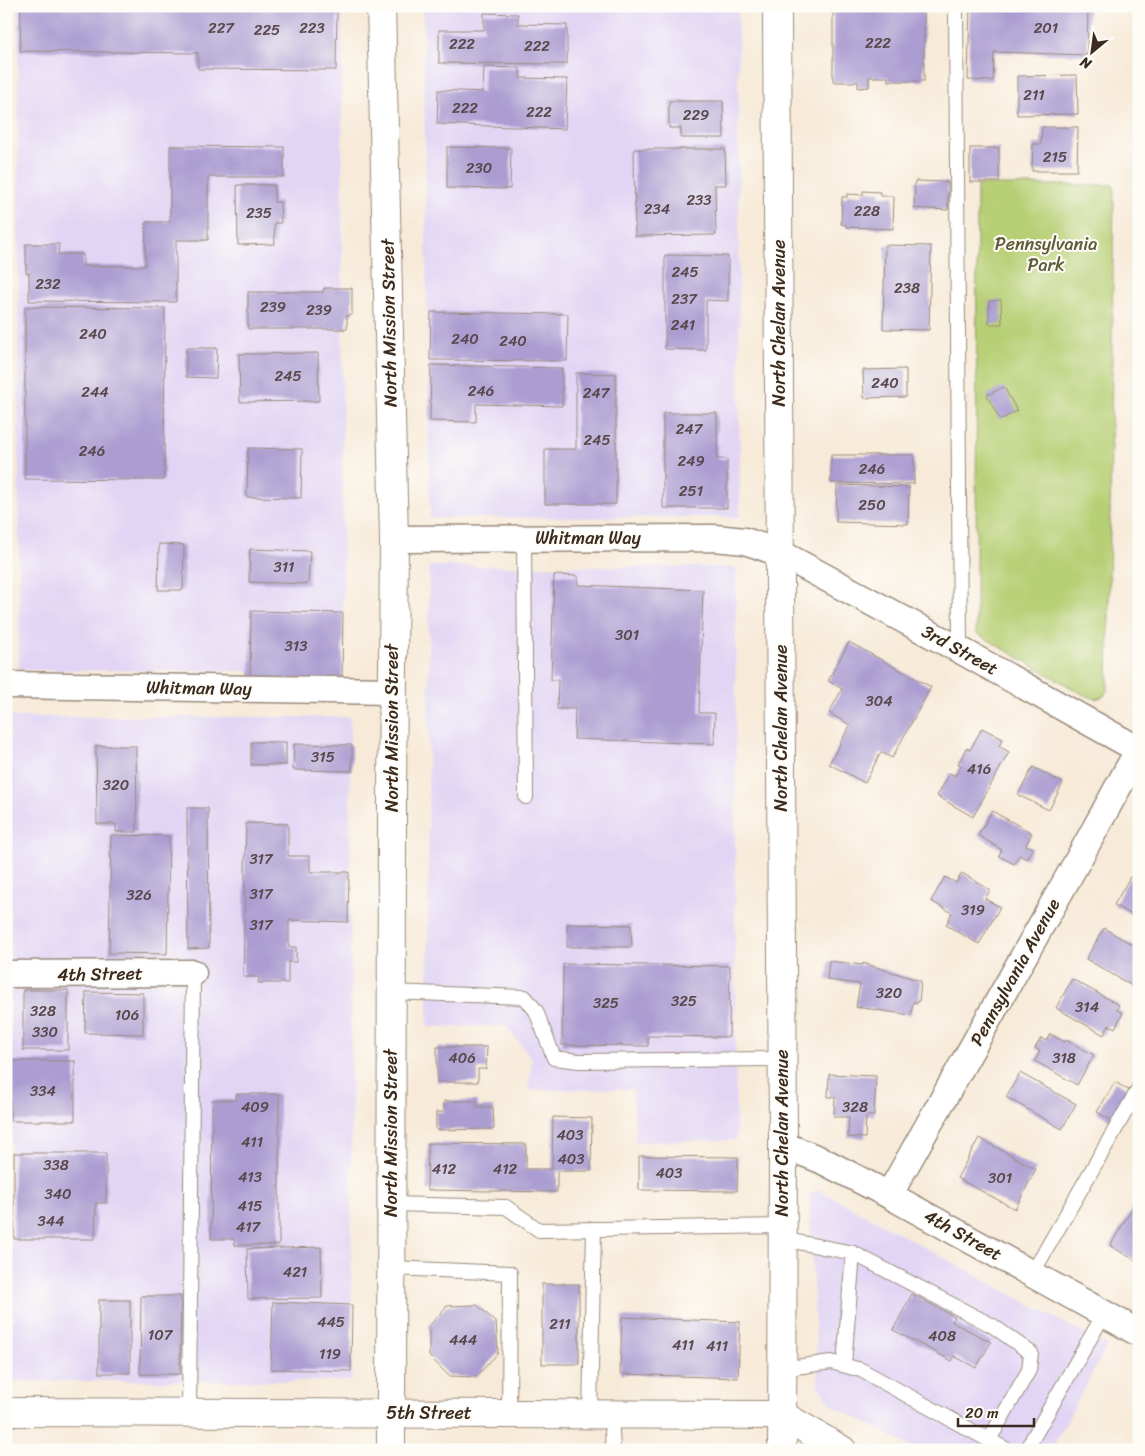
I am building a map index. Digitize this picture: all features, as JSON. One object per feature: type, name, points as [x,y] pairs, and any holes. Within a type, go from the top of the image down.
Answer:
[{"type":"main road","name":"North Mission Street","points":[[381,6],[394,539],[391,992],[391,1450]]},
{"type":"main road","name":"North Chelan Avenue","points":[[778,6],[783,1145],[782,1450]]},
{"type":"main road","name":"5th Street","points":[[6,1412],[782,1416],[842,1450]]},
{"type":"street","name":"Whitman Way","points":[[394,539],[714,538],[744,541],[780,553]]},
{"type":"street","name":"3rd Street","points":[[780,553],[1139,749]]},
{"type":"street","name":"Whitman Way","points":[[6,685],[392,691]]},
{"type":"street","name":"Pennsylvania Avenue","points":[[889,1195],[1139,749]]},
{"type":"street","name":"4th Street","points":[[6,974],[193,973]]},
{"type":"street","name":"4th Street","points":[[783,1145],[821,1160],[889,1195],[1139,1333]]},
{"type":"lane","points":[[956,6],[960,650]]},
{"type":"lane","points":[[524,538],[526,797]]},
{"type":"lane","points":[[188,1413],[193,973]]},
{"type":"lane","points":[[391,992],[525,997],[536,1011],[554,1058],[579,1061],[782,1060]]},
{"type":"lane","points":[[1032,1274],[1139,1088]]},
{"type":"lane","points":[[391,1204],[506,1207],[539,1230],[782,1232],[852,1254],[993,1326],[1031,1353],[1029,1370],[989,1440]]},
{"type":"lane","points":[[594,1229],[601,1414],[613,1450]]},
{"type":"lane","points":[[844,1366],[852,1254]]},
{"type":"lane","points":[[391,1268],[510,1272],[509,1414]]},
{"type":"lane","points":[[1026,1450],[1104,1314]]},
{"type":"lane","points":[[782,1369],[831,1362],[861,1370],[1007,1450]]},
{"type":"shaded area","points":[[18,6],[342,6],[343,671],[19,670]]},
{"type":"shaded area","points":[[423,6],[738,6],[740,517],[430,518]]},
{"type":"shaded area","points":[[429,566],[736,567],[736,1140],[636,1142],[633,1089],[528,1090],[532,1059],[506,1026],[428,1027]]},
{"type":"shaded area","points":[[10,717],[350,717],[352,1381],[12,1381]]},
{"type":"shaded area","points":[[819,1190],[1107,1346],[1051,1450],[916,1450],[832,1405],[818,1385],[809,1194]]},
{"type":"green space","name":"Pennsylvania Park","points":[[977,185],[1114,185],[1108,688],[1104,696],[1096,699],[1084,695],[976,633]]},
{"type":"building","points":[[21,6],[337,6],[336,70],[198,69],[198,53],[20,51]]},
{"type":"building","points":[[970,6],[1088,6],[1087,55],[994,52],[993,81],[968,80]]},
{"type":"building","points":[[833,7],[924,8],[924,81],[888,81],[888,77],[869,77],[869,87],[858,88],[858,82],[833,82]]},
{"type":"building","points":[[484,13],[518,14],[518,24],[567,25],[567,64],[439,63],[439,30],[484,30]]},
{"type":"building","points":[[484,67],[520,68],[520,78],[567,79],[565,129],[437,124],[438,90],[483,92]]},
{"type":"building","points":[[1077,75],[1078,114],[1017,115],[1017,76]]},
{"type":"building","points":[[669,101],[723,101],[724,138],[681,138],[681,128],[669,128]]},
{"type":"building","points":[[1042,127],[1078,127],[1077,171],[1032,171],[1033,144],[1041,144]]},
{"type":"building","points":[[170,146],[284,147],[284,177],[208,177],[208,240],[176,240],[176,302],[29,301],[29,273],[26,273],[26,244],[59,244],[58,254],[83,254],[83,266],[145,266],[146,222],[170,222]]},
{"type":"building","points":[[447,147],[511,148],[510,189],[447,188]]},
{"type":"building","points":[[970,148],[999,148],[999,182],[970,182]]},
{"type":"building","points":[[634,149],[725,149],[726,185],[715,185],[716,235],[635,236]]},
{"type":"building","points":[[915,181],[948,182],[948,210],[914,208]]},
{"type":"building","points":[[237,185],[274,185],[274,202],[280,202],[281,223],[274,223],[275,244],[238,245]]},
{"type":"building","points":[[863,191],[880,192],[880,196],[894,196],[893,229],[846,227],[846,225],[841,224],[842,197],[847,197],[847,194],[863,195]]},
{"type":"building","points":[[885,245],[931,246],[929,330],[883,329]]},
{"type":"building","points":[[665,255],[728,256],[728,301],[706,300],[706,350],[665,349]]},
{"type":"building","points":[[324,288],[352,288],[352,315],[347,315],[347,329],[248,329],[248,292],[323,292]]},
{"type":"building","points":[[1001,300],[1002,324],[989,324],[989,301]]},
{"type":"building","points":[[25,307],[165,308],[164,480],[25,479]]},
{"type":"building","points":[[431,312],[568,314],[567,361],[430,360]]},
{"type":"building","points":[[186,348],[217,348],[216,378],[186,377]]},
{"type":"building","points":[[318,353],[319,401],[240,402],[239,354]]},
{"type":"building","points":[[431,365],[562,368],[562,406],[476,404],[476,422],[430,421]]},
{"type":"building","points":[[906,369],[906,397],[864,398],[863,370]]},
{"type":"building","points":[[576,373],[616,374],[616,504],[545,504],[545,449],[576,449]]},
{"type":"building","points":[[1004,387],[1017,411],[1000,420],[987,395]]},
{"type":"building","points":[[663,413],[717,413],[717,459],[727,459],[727,508],[663,508]]},
{"type":"building","points":[[248,448],[302,449],[301,498],[247,497]]},
{"type":"building","points":[[831,455],[914,455],[914,484],[831,483]]},
{"type":"building","points":[[837,485],[909,487],[908,524],[836,522]]},
{"type":"building","points":[[159,544],[184,545],[183,590],[158,590]]},
{"type":"building","points":[[250,549],[310,551],[308,584],[249,582]]},
{"type":"building","points":[[554,575],[578,576],[578,585],[703,590],[699,713],[715,713],[714,744],[574,739],[575,709],[557,709],[558,680],[551,680]]},
{"type":"building","points":[[251,611],[343,613],[342,680],[250,679]]},
{"type":"building","points":[[849,642],[931,687],[892,758],[881,752],[865,783],[829,764],[850,725],[829,713],[842,689],[828,681]]},
{"type":"building","points":[[982,728],[1003,739],[999,746],[1009,752],[973,817],[937,796],[950,773],[955,776],[961,765],[958,764],[966,748],[970,750]]},
{"type":"building","points":[[251,742],[286,742],[286,765],[251,765]]},
{"type":"building","points":[[294,744],[352,745],[352,771],[293,770]]},
{"type":"building","points":[[96,746],[136,746],[137,832],[116,832],[116,824],[97,824]]},
{"type":"building","points":[[1033,767],[1063,783],[1049,810],[1018,795]]},
{"type":"building","points":[[187,808],[208,808],[209,948],[188,949]]},
{"type":"building","points":[[992,811],[1032,833],[1026,845],[1033,848],[1026,859],[1019,855],[1014,864],[999,856],[1002,850],[978,835]]},
{"type":"building","points":[[246,823],[288,824],[288,856],[310,856],[310,872],[349,872],[348,922],[289,920],[289,947],[296,947],[296,962],[288,962],[288,983],[258,983],[259,977],[243,977]]},
{"type":"building","points":[[111,835],[169,836],[167,954],[109,953]]},
{"type":"building","points":[[962,873],[990,890],[985,899],[1000,907],[979,944],[946,925],[952,913],[931,901],[945,877],[956,883]]},
{"type":"building","points":[[1130,877],[1139,882],[1139,919],[1114,905]]},
{"type":"building","points":[[567,924],[631,925],[632,947],[567,947]]},
{"type":"building","points":[[1104,928],[1139,949],[1139,963],[1135,970],[1139,973],[1139,990],[1086,959]]},
{"type":"building","points":[[829,961],[863,965],[863,963],[921,981],[919,1002],[913,1002],[911,1015],[856,1007],[860,984],[827,980]]},
{"type":"building","points":[[563,964],[730,966],[729,1037],[648,1036],[648,1046],[562,1045]]},
{"type":"building","points":[[1072,979],[1119,1005],[1117,1010],[1123,1013],[1115,1028],[1109,1025],[1104,1035],[1056,1008]]},
{"type":"building","points":[[23,990],[68,990],[68,1050],[23,1050]]},
{"type":"building","points":[[86,992],[143,993],[143,1034],[85,1033]]},
{"type":"building","points":[[1050,1034],[1094,1055],[1077,1085],[1035,1061],[1040,1051],[1035,1048],[1041,1038],[1046,1041]]},
{"type":"building","points":[[437,1047],[487,1047],[486,1069],[478,1069],[478,1082],[437,1082]]},
{"type":"building","points":[[10,1061],[75,1061],[75,1121],[10,1121]]},
{"type":"building","points":[[1020,1073],[1076,1104],[1062,1129],[1006,1097]]},
{"type":"building","points":[[829,1074],[876,1076],[874,1116],[866,1116],[865,1138],[848,1137],[849,1117],[834,1117],[835,1097],[828,1097]]},
{"type":"building","points":[[1115,1082],[1132,1092],[1114,1122],[1097,1112]]},
{"type":"building","points":[[236,1094],[279,1094],[279,1245],[235,1245],[234,1239],[211,1239],[212,1100],[236,1100]]},
{"type":"building","points":[[444,1101],[477,1101],[477,1107],[493,1107],[494,1129],[436,1130],[436,1112],[444,1112]]},
{"type":"building","points":[[553,1117],[592,1118],[591,1171],[557,1171],[557,1192],[427,1190],[428,1143],[526,1144],[526,1169],[552,1169]]},
{"type":"building","points":[[979,1138],[1036,1169],[1015,1209],[957,1178]]},
{"type":"building","points":[[14,1153],[106,1153],[106,1203],[96,1203],[95,1239],[14,1239]]},
{"type":"building","points":[[639,1156],[738,1157],[737,1191],[639,1190]]},
{"type":"building","points":[[1137,1200],[1139,1202],[1139,1258],[1137,1261],[1110,1246]]},
{"type":"building","points":[[321,1247],[322,1298],[248,1299],[247,1249]]},
{"type":"building","points":[[542,1284],[579,1284],[579,1364],[542,1364]]},
{"type":"building","points":[[912,1294],[955,1317],[952,1322],[991,1342],[976,1368],[954,1356],[952,1361],[893,1330]]},
{"type":"building","points":[[141,1296],[181,1296],[180,1374],[140,1374]]},
{"type":"building","points":[[99,1300],[130,1300],[130,1373],[99,1373]]},
{"type":"building","points":[[273,1302],[352,1305],[351,1371],[271,1369]]},
{"type":"building","points":[[477,1305],[496,1322],[498,1353],[476,1377],[449,1376],[429,1356],[429,1326],[447,1306]]},
{"type":"building","points":[[622,1317],[740,1322],[738,1378],[620,1374]]}]
